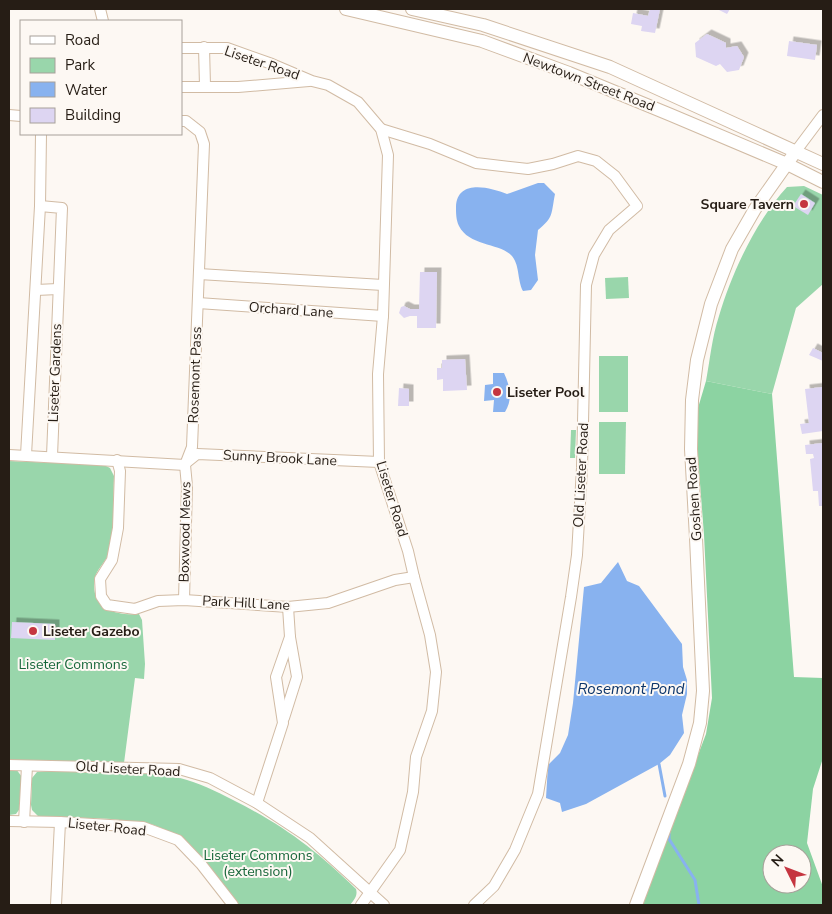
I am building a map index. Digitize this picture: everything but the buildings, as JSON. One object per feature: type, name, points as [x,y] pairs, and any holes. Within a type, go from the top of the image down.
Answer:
[{"type":"main road","name":"Newtown Street Road","points":[[346,9],[482,41],[671,115],[786,164],[823,182]]},
{"type":"main road","name":"Newtown Street Road","points":[[412,9],[483,25],[610,67],[823,164]]},
{"type":"main road","points":[[565,72],[568,53]]},
{"type":"main road","name":"Goshen Road","points":[[636,905],[689,764],[700,723],[702,691],[697,548],[690,449],[692,400],[697,360],[711,304],[732,249],[755,209],[796,151]]},
{"type":"street","points":[[204,47],[205,86]]},
{"type":"street","name":"Liseter Road","points":[[182,48],[227,48],[312,81],[328,85],[358,102],[381,129],[388,155],[383,316],[378,374],[379,462],[408,551],[430,635],[436,672],[432,711],[416,757],[413,792],[400,850],[361,905]]},
{"type":"street","name":"Liseter Road","points":[[182,86],[238,86],[312,81]]},
{"type":"street","name":"Goshen Road","points":[[796,151],[823,115]]},
{"type":"street","name":"Rosemont Pass","points":[[182,121],[186,120],[200,132],[204,144],[192,448],[185,464]]},
{"type":"street","name":"Old Liseter Road","points":[[381,129],[430,144],[476,163],[528,169],[578,156],[596,161],[615,176],[636,206],[609,230],[594,255],[586,285],[582,468],[577,555],[538,794],[515,850],[494,886],[474,905]]},
{"type":"street","name":"Liseter Gardens","points":[[26,455],[40,206],[41,135]]},
{"type":"street","name":"Liseter Gardens","points":[[40,206],[62,208],[52,456]]},
{"type":"street","points":[[199,274],[383,285]]},
{"type":"street","points":[[36,290],[58,289]]},
{"type":"street","name":"Orchard Lane","points":[[198,303],[383,316]]},
{"type":"street","name":"Sunny Brook Lane","points":[[185,464],[198,454],[379,462]]},
{"type":"street","points":[[9,455],[185,464]]},
{"type":"street","name":"Park Hill Lane","points":[[117,460],[120,471],[118,528],[112,560],[100,579],[102,596],[107,605],[135,609],[158,601],[184,600],[288,607],[328,603],[395,580],[414,578]]},
{"type":"street","name":"Boxwood Mews","points":[[184,600],[187,486],[185,464]]},
{"type":"street","points":[[256,803],[297,677],[290,638],[288,607]]},
{"type":"street","points":[[283,722],[276,677],[290,638]]},
{"type":"street","name":"Old Liseter Road","points":[[9,765],[179,769],[210,778],[256,803],[310,838],[384,905]]},
{"type":"street","points":[[24,822],[27,766]]},
{"type":"street","name":"Liseter Road","points":[[9,821],[143,827],[178,840],[202,864],[233,905]]},
{"type":"street","points":[[56,905],[60,822]]},
{"type":"green space","points":[[804,186],[823,195],[823,284],[796,308],[772,394],[706,381],[713,340],[724,299],[746,248],[765,215],[787,187]]},
{"type":"green space","points":[[628,277],[629,298],[606,299],[605,278]]},
{"type":"green space","points":[[599,356],[628,356],[628,412],[599,412]]},
{"type":"green space","points":[[706,381],[772,394],[794,677],[823,678],[823,758],[813,789],[807,844],[762,844],[762,894],[812,894],[812,857],[823,887],[823,905],[641,905],[706,734],[712,698],[704,535],[695,418]]},
{"type":"green space","points":[[599,422],[626,422],[625,474],[599,474]]},
{"type":"green space","points":[[571,430],[576,430],[575,458],[570,458]]},
{"type":"green space","name":"Liseter Commons","points":[[9,461],[104,465],[110,468],[114,476],[112,541],[107,557],[96,573],[94,588],[96,596],[105,608],[121,613],[139,614],[142,620],[145,664],[144,679],[135,678],[124,763],[9,761]]},
{"type":"green space","points":[[9,769],[16,769],[22,777],[21,807],[16,814],[9,815]]},
{"type":"green space","name":"Liseter Commons (extension)","points":[[37,772],[148,773],[194,782],[251,809],[298,839],[327,862],[356,889],[355,898],[350,905],[237,905],[195,850],[176,834],[151,824],[112,819],[38,816],[32,810],[31,805],[32,778]]},
{"type":"water","points":[[538,183],[544,183],[555,194],[549,218],[538,230],[535,255],[538,280],[531,290],[523,291],[516,263],[511,255],[499,248],[477,241],[464,232],[457,221],[456,207],[462,192],[468,189],[475,187],[492,189],[507,194]]},
{"type":"water","name":"Liseter Pool","points":[[493,373],[504,373],[508,383],[510,397],[505,412],[493,412],[494,400],[484,401],[485,385],[493,384]]},
{"type":"water","name":"Rosemont Pond","points":[[618,562],[627,581],[639,586],[682,644],[683,667],[687,680],[687,694],[682,715],[684,733],[670,755],[659,764],[586,804],[562,812],[560,803],[546,798],[548,765],[560,753],[568,735],[573,703],[584,587],[601,583]]},
{"type":"waterway","points":[[659,764],[665,796]]},
{"type":"waterway","points":[[669,831],[669,839],[695,880],[699,905]]},
{"type":"place","name":"Square Tavern","points":[[804,204]]},
{"type":"place","name":"Liseter Pool","points":[[497,392]]},
{"type":"place","name":"Liseter Gazebo","points":[[33,631]]}]
